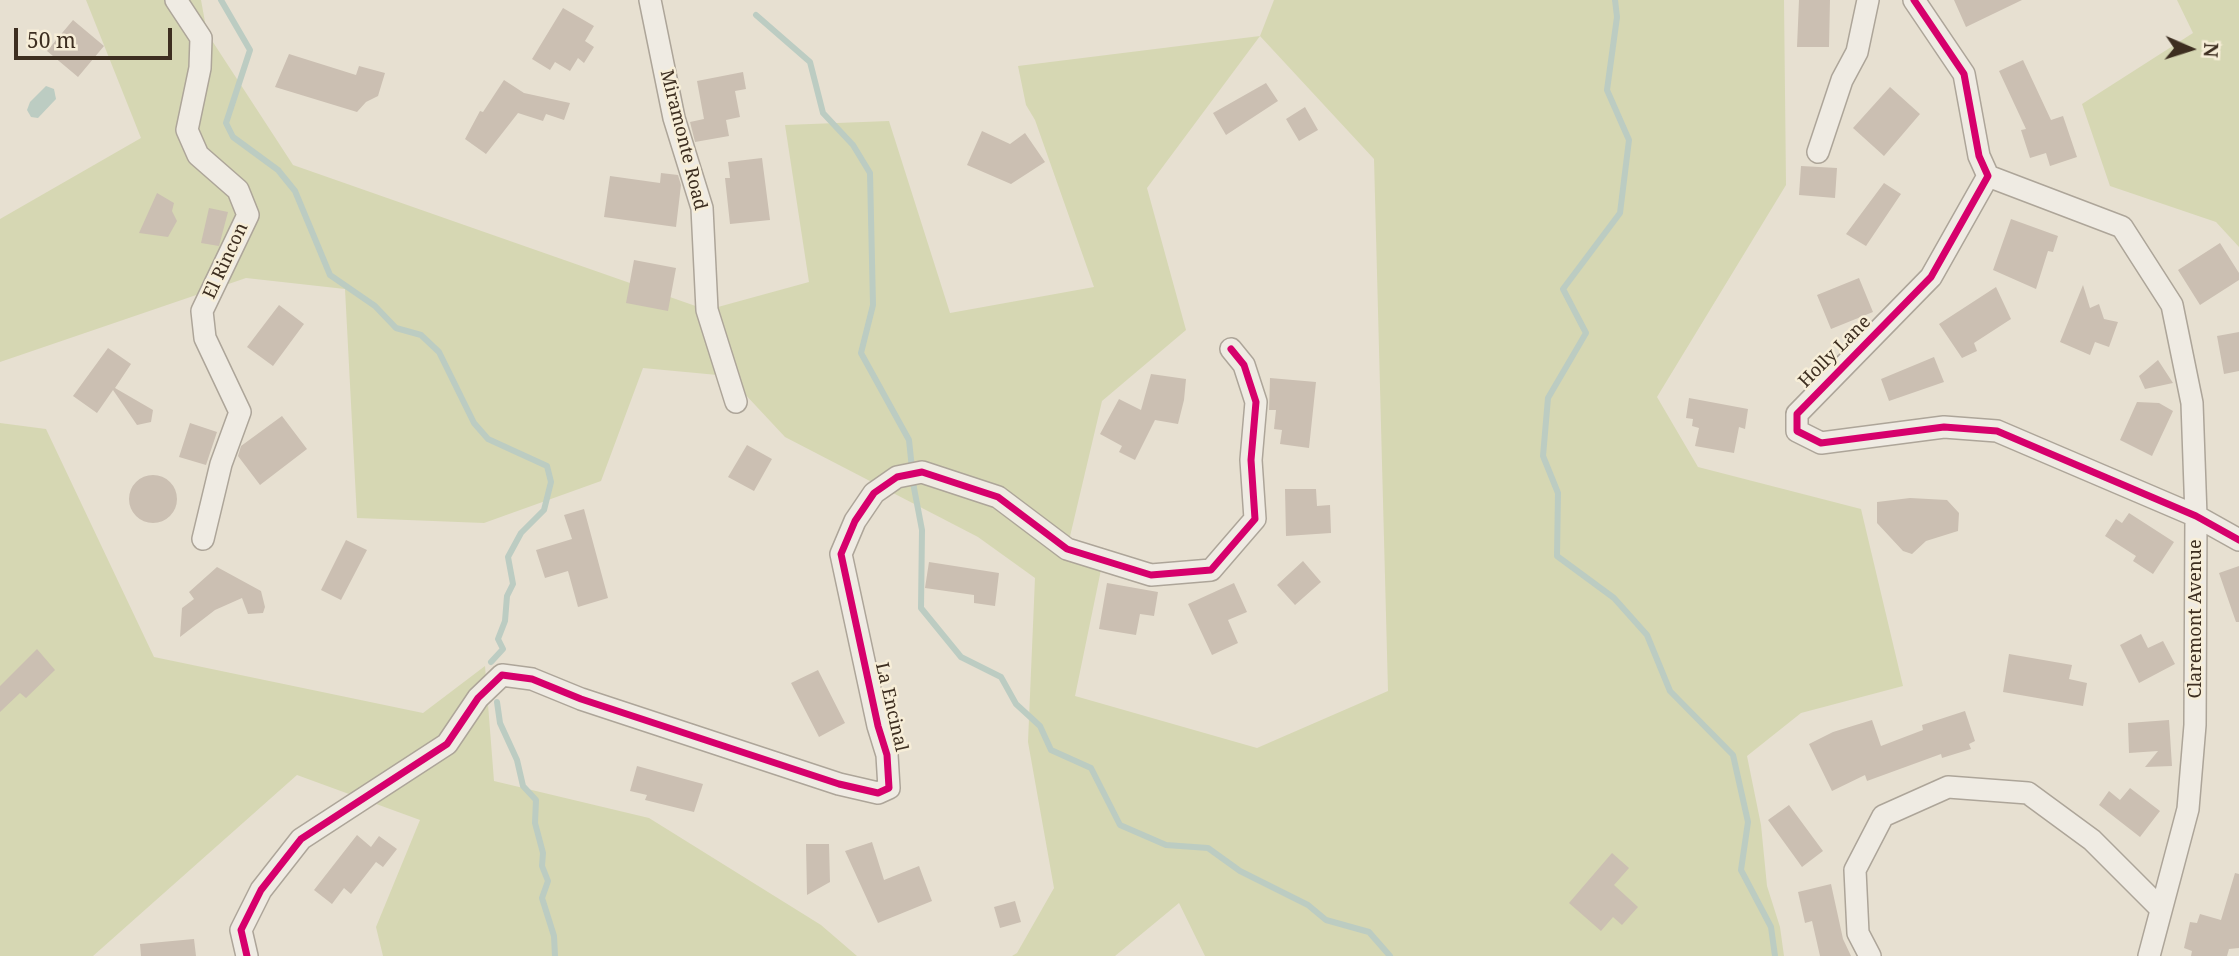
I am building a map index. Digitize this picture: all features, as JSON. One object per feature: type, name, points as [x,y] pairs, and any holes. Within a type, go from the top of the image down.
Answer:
[{"type":"street","name":"El Rincon","points":[[176,0],[201,38],[200,68],[187,130],[198,155],[238,190],[248,215],[202,311],[205,338],[240,412],[220,464],[203,539]]},
{"type":"street","name":"Miramonte Road","points":[[650,0],[674,118],[702,208],[707,310],[736,402]]},
{"type":"street","points":[[1818,152],[1842,80],[1857,52],[1868,0]]},
{"type":"street","points":[[1914,0],[1964,74],[1979,156],[1988,176]]},
{"type":"street","name":"Holly Lane","points":[[1988,176],[1931,277],[1797,414],[1797,431],[1821,443],[1944,427],[1997,431],[2196,516],[2239,540]]},
{"type":"street","name":"Claremont Avenue","points":[[1988,176],[2122,227],[2172,305],[2192,403],[2196,516],[2195,725],[2188,809],[2149,956]]},
{"type":"street","name":"La Encinal","points":[[247,956],[242,930],[261,890],[301,839],[447,744],[478,698],[502,675],[532,679],[581,699],[839,784],[878,793],[889,788],[887,755],[878,726],[841,554],[855,521],[874,493],[897,477],[922,472],[998,497],[1067,549],[1151,575],[1211,570],[1255,519],[1251,460],[1256,402],[1244,365],[1231,349]]},
{"type":"street","points":[[1870,956],[1858,933],[1855,870],[1883,816],[1948,787],[2028,793],[2092,840],[2161,909]]},
{"type":"green space","points":[[86,0],[201,0],[207,33],[293,165],[707,310],[809,282],[785,125],[889,121],[950,313],[1094,287],[1035,120],[1026,105],[1018,66],[1260,36],[1274,0],[1784,0],[1786,185],[1657,397],[1698,467],[1861,509],[1903,686],[1801,713],[1747,756],[1761,825],[1767,886],[1780,927],[1784,956],[1205,956],[1179,903],[1115,956],[1012,956],[1017,953],[1054,888],[1028,742],[1035,578],[978,537],[785,437],[728,376],[643,368],[601,481],[484,523],[357,518],[345,289],[246,278],[0,362],[0,219],[141,138]],"holes":[[[1260,36],[1374,159],[1388,691],[1257,748],[1075,696],[1103,560],[1067,549],[1102,401],[1186,330],[1147,188]]]},
{"type":"green space","points":[[2177,0],[2239,0],[2239,247],[2216,222],[2110,186],[2082,104],[2193,33]]},
{"type":"green space","points":[[0,423],[46,429],[154,657],[423,713],[485,666],[494,781],[649,818],[821,925],[857,956],[383,956],[376,927],[420,820],[297,775],[93,956],[0,956]]},
{"type":"shaded area","points":[[46,86],[54,89],[56,99],[38,118],[31,117],[27,110],[30,102]]},
{"type":"building","points":[[1799,0],[1830,0],[1829,47],[1797,47]]},
{"type":"building","points":[[1954,0],[2022,0],[1966,27]]},
{"type":"building","points":[[563,8],[594,26],[585,41],[594,47],[584,63],[578,58],[570,71],[555,62],[550,70],[532,59]]},
{"type":"building","points":[[73,20],[104,46],[78,77],[47,51]]},
{"type":"building","points":[[289,54],[356,75],[359,66],[385,73],[378,96],[366,102],[357,112],[275,87]]},
{"type":"building","points":[[2023,60],[2051,120],[2063,116],[2077,157],[2050,166],[2046,153],[2030,158],[2021,130],[2026,129],[1999,71]]},
{"type":"building","points":[[743,72],[746,89],[735,91],[740,117],[726,120],[729,136],[695,142],[690,122],[704,119],[697,81]]},
{"type":"building","points":[[504,80],[524,93],[570,103],[564,120],[546,114],[543,121],[518,113],[486,154],[465,139],[480,111],[483,112]]},
{"type":"building","points":[[1266,83],[1278,101],[1226,135],[1213,113]]},
{"type":"building","points":[[1890,87],[1920,114],[1884,156],[1853,128]]},
{"type":"building","points":[[1305,107],[1318,130],[1299,141],[1286,119]]},
{"type":"building","points":[[982,131],[1010,144],[1025,133],[1045,162],[1011,184],[967,165]]},
{"type":"building","points":[[762,158],[770,220],[730,224],[725,178],[730,178],[728,162]]},
{"type":"building","points":[[1801,166],[1837,168],[1835,198],[1799,195]]},
{"type":"building","points":[[661,173],[678,175],[681,185],[676,227],[604,217],[610,176],[660,183]]},
{"type":"building","points":[[1884,183],[1901,194],[1866,246],[1846,234]]},
{"type":"building","points":[[157,193],[174,203],[172,211],[177,221],[168,237],[139,233]]},
{"type":"building","points":[[209,208],[228,212],[219,246],[201,243]]},
{"type":"building","points":[[2011,219],[2058,236],[2053,252],[2048,251],[2036,289],[1993,270]]},
{"type":"building","points":[[2220,243],[2239,273],[2239,280],[2200,305],[2178,270]]},
{"type":"building","points":[[634,260],[676,268],[668,311],[626,303]]},
{"type":"building","points":[[1859,278],[1873,312],[1831,329],[1817,295]]},
{"type":"building","points":[[2083,285],[2090,308],[2099,304],[2104,319],[2118,322],[2109,347],[2095,342],[2090,355],[2060,342]]},
{"type":"building","points":[[1996,287],[2011,319],[1974,343],[1977,351],[1962,358],[1939,324]]},
{"type":"building","points":[[279,305],[304,324],[273,366],[247,347]]},
{"type":"building","points":[[2239,332],[2239,371],[2224,374],[2217,336]]},
{"type":"building","points":[[108,348],[131,364],[115,388],[153,410],[151,422],[137,425],[113,390],[97,413],[73,396]]},
{"type":"building","points":[[1934,357],[1944,382],[1889,401],[1881,379]]},
{"type":"building","points":[[2158,360],[2173,383],[2145,389],[2139,376]]},
{"type":"building","points":[[1151,374],[1186,379],[1184,400],[1178,424],[1155,420],[1135,460],[1119,452],[1122,446],[1100,434],[1119,399],[1141,410]]},
{"type":"building","points":[[1270,378],[1316,382],[1309,448],[1280,444],[1282,430],[1274,429],[1276,410],[1269,410]]},
{"type":"building","points":[[1689,398],[1748,409],[1745,429],[1739,427],[1734,453],[1695,446],[1699,428],[1692,426],[1693,419],[1686,418]]},
{"type":"building","points":[[2137,402],[2159,403],[2173,411],[2152,456],[2120,440]]},
{"type":"building","points":[[282,416],[307,449],[260,485],[238,456],[241,446]]},
{"type":"building","points":[[190,423],[217,432],[206,465],[179,457]]},
{"type":"building","points":[[747,445],[772,459],[754,491],[728,477]]},
{"type":"building","points":[[153,475],[170,482],[177,499],[170,516],[153,523],[136,516],[129,499],[136,482]]},
{"type":"building","points":[[1285,489],[1316,489],[1317,506],[1330,505],[1331,533],[1286,536]]},
{"type":"building","points":[[1910,498],[1947,500],[1959,513],[1958,531],[1926,541],[1912,554],[1903,551],[1877,523],[1877,502]]},
{"type":"building","points":[[584,509],[608,598],[578,607],[568,571],[545,578],[536,550],[572,539],[564,515]]},
{"type":"building","points":[[2129,513],[2174,542],[2153,574],[2133,561],[2136,556],[2105,536],[2116,519],[2122,523]]},
{"type":"building","points":[[346,540],[367,550],[341,600],[321,590]]},
{"type":"building","points":[[1303,561],[1321,582],[1295,605],[1277,585]]},
{"type":"building","points":[[929,562],[999,573],[995,606],[974,603],[974,595],[925,588]]},
{"type":"building","points":[[2239,566],[2239,622],[2236,622],[2219,573]]},
{"type":"building","points":[[217,567],[261,591],[265,607],[263,613],[248,614],[242,598],[215,610],[180,637],[182,608],[194,599],[189,592]]},
{"type":"building","points":[[1107,583],[1158,592],[1154,616],[1140,614],[1136,635],[1099,629]]},
{"type":"building","points":[[1234,583],[1247,612],[1228,620],[1238,643],[1212,655],[1188,604]]},
{"type":"building","points":[[2141,634],[2148,648],[2163,641],[2175,664],[2139,683],[2120,645]]},
{"type":"building","points":[[37,649],[55,670],[26,698],[20,693],[0,712],[0,686]]},
{"type":"building","points":[[2009,654],[2072,665],[2069,679],[2087,683],[2083,706],[2003,692]]},
{"type":"building","points":[[818,670],[845,723],[819,737],[791,683]]},
{"type":"building","points":[[1965,711],[1975,741],[1969,744],[1971,749],[1942,758],[1941,754],[1867,781],[1865,775],[1832,791],[1809,744],[1833,732],[1872,720],[1881,746],[1923,730],[1922,725]]},
{"type":"building","points":[[2169,720],[2172,766],[2145,767],[2158,751],[2129,753],[2128,723]]},
{"type":"building","points":[[637,766],[703,784],[694,812],[645,800],[647,795],[630,791]]},
{"type":"building","points":[[2130,788],[2160,811],[2140,837],[2099,805],[2109,791],[2120,800]]},
{"type":"building","points":[[1789,805],[1823,851],[1802,867],[1768,820]]},
{"type":"building","points":[[357,835],[371,847],[379,836],[397,849],[383,867],[376,862],[351,894],[344,888],[332,904],[314,890]]},
{"type":"building","points":[[872,842],[884,880],[919,866],[932,901],[878,923],[845,851]]},
{"type":"building","points":[[806,844],[829,844],[830,882],[807,895]]},
{"type":"building","points":[[1612,853],[1629,868],[1614,885],[1638,907],[1622,925],[1613,917],[1601,931],[1569,903]]},
{"type":"building","points":[[2235,873],[2239,874],[2239,948],[2229,949],[2227,956],[2191,956],[2192,951],[2184,948],[2190,922],[2197,923],[2200,914],[2221,920]]},
{"type":"building","points":[[1831,884],[1843,939],[1851,956],[1820,956],[1812,921],[1805,923],[1798,892]]},
{"type":"building","points":[[1015,901],[1021,922],[1000,928],[994,907]]},
{"type":"building","points":[[194,939],[196,956],[141,956],[140,944]]},
{"type":"waterway","points":[[221,0],[250,50],[226,123],[233,137],[278,170],[295,191],[330,275],[375,306],[396,328],[421,335],[439,352],[474,423],[488,439],[547,466],[551,482],[544,510],[521,533],[508,557],[513,584],[507,596],[505,621],[498,639],[503,649],[491,662]]},
{"type":"waterway","points":[[1615,0],[1617,17],[1607,90],[1629,140],[1620,213],[1563,289],[1586,333],[1548,398],[1543,456],[1558,493],[1557,556],[1614,598],[1647,635],[1670,691],[1733,755],[1748,822],[1741,870],[1771,927],[1775,956]]},
{"type":"waterway","points":[[756,15],[810,62],[823,113],[853,145],[870,173],[873,305],[861,353],[909,440],[922,530],[921,608],[961,657],[1001,677],[1016,704],[1040,726],[1051,750],[1091,768],[1120,825],[1166,845],[1208,848],[1240,871],[1308,905],[1326,920],[1369,932],[1390,956]]},
{"type":"waterway","points":[[497,702],[500,723],[517,760],[523,786],[536,800],[535,823],[543,853],[542,866],[548,881],[542,898],[554,936],[555,956]]},
{"type":"cycle path","points":[[1914,0],[1964,74],[1979,156],[1988,176],[1931,277],[1797,414],[1797,431],[1821,443],[1944,427],[1997,431],[2196,516],[2239,540]]},
{"type":"cycle path","points":[[247,956],[241,930],[261,890],[301,839],[447,744],[478,698],[502,675],[532,679],[581,699],[839,784],[878,793],[889,788],[887,755],[878,726],[841,554],[855,521],[874,493],[897,477],[922,472],[998,497],[1067,549],[1151,575],[1211,570],[1255,519],[1251,460],[1256,402],[1244,365],[1231,349]]}]
